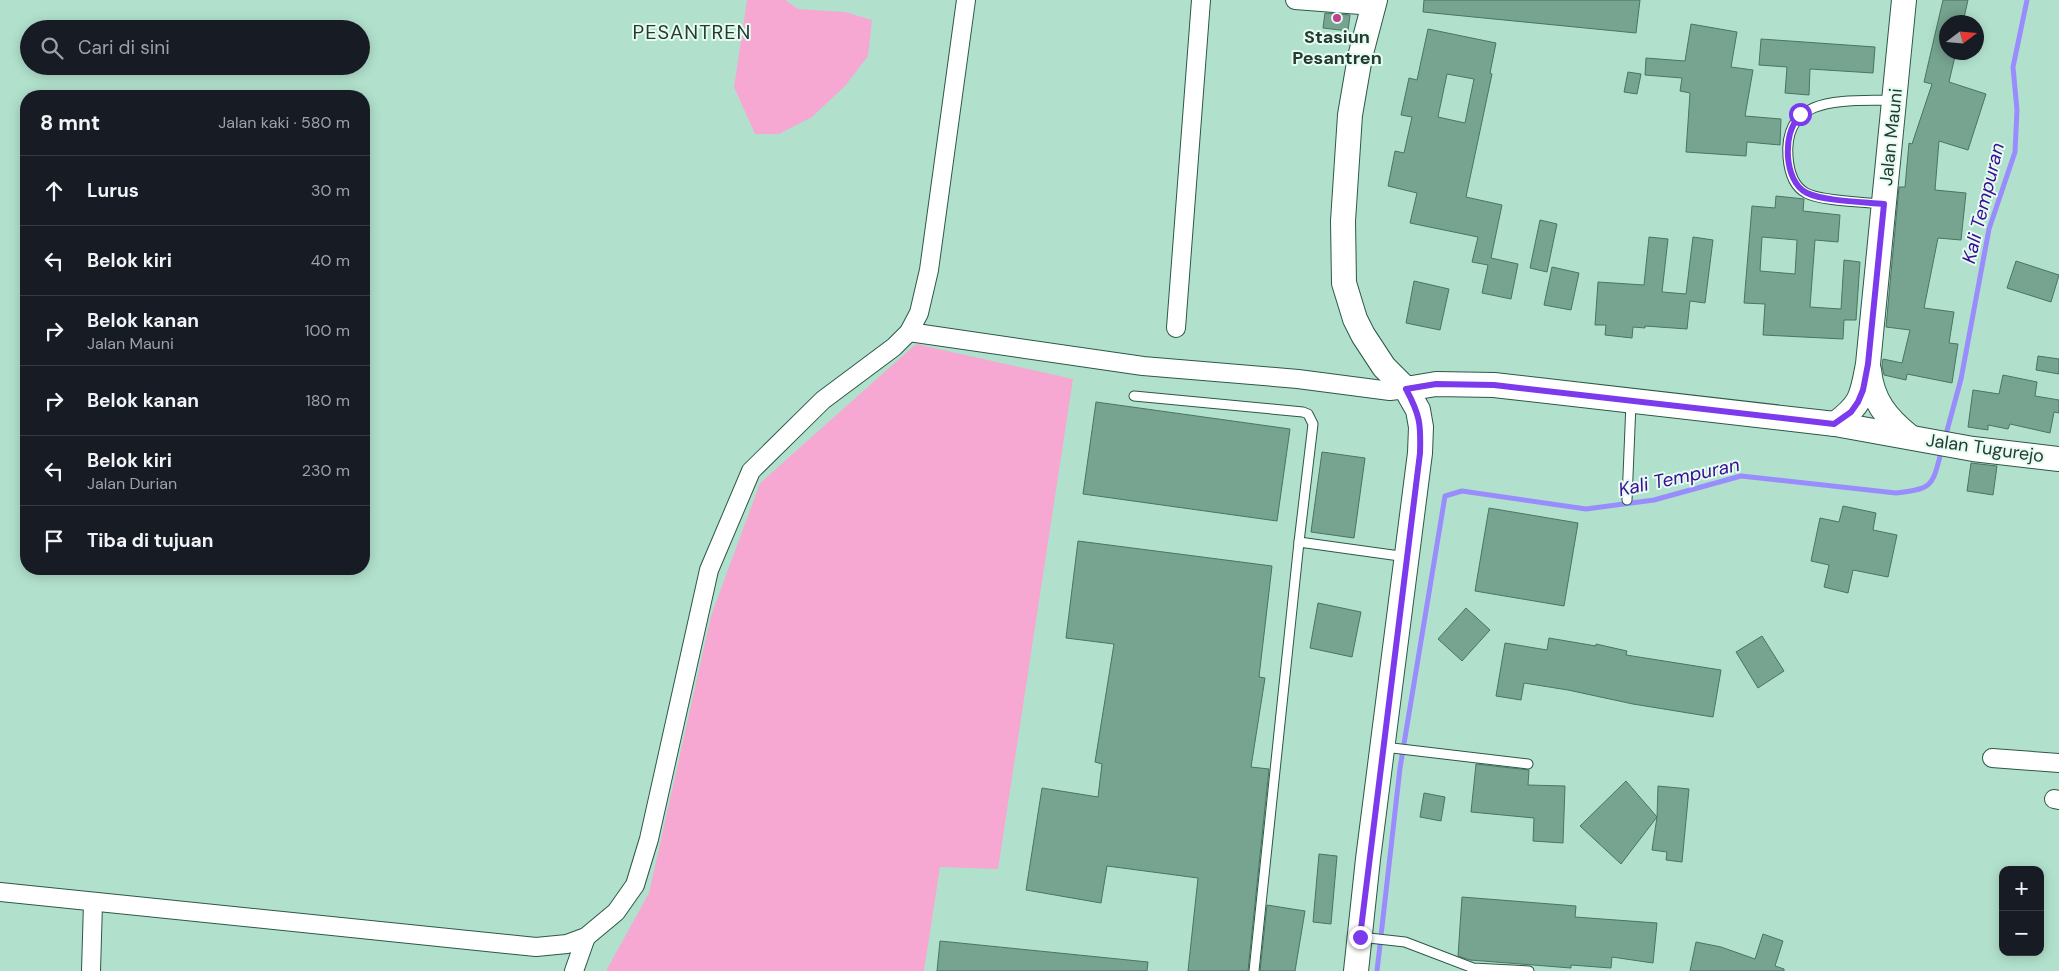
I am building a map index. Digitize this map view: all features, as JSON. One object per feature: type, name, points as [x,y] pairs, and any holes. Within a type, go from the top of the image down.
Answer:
[{"type":"main road","name":"Jalan Mauni","points":[[1834,424],[1851,412],[1858,402],[1868,364],[1904,0]]},
{"type":"main road","points":[[1356,971],[1369,937],[1382,747],[1420,453],[1421,427],[1418,410],[1406,389],[1384,367],[1363,335],[1355,319],[1344,283],[1343,221],[1350,115],[1360,57],[1374,3]]},
{"type":"main road","name":"Jalan Mauni","points":[[1868,364],[1871,387],[1876,402],[1893,424],[1920,439]]},
{"type":"main road","name":"Jalan Tugurejo","points":[[1406,389],[1436,384],[1494,385],[1834,424],[1973,449],[2059,459]]},
{"type":"street","points":[[0,892],[94,903],[233,914],[536,947],[567,944],[586,937],[616,912],[635,885],[649,839],[709,570],[751,471],[823,400],[894,347],[909,332],[919,313],[926,286],[966,0]]},
{"type":"street","points":[[1176,328],[1201,0]]},
{"type":"street","points":[[1295,0],[1374,3]]},
{"type":"street","points":[[909,332],[1143,366],[1298,379],[1390,391],[1406,389]]},
{"type":"street","points":[[1992,758],[2059,763]]},
{"type":"street","points":[[91,971],[94,903]]},
{"type":"street","points":[[574,971],[586,937]]},
{"type":"lane","points":[[1884,204],[1806,193],[1795,182],[1789,169],[1787,144],[1791,128],[1800,114],[1812,107],[1838,102],[1894,100]]},
{"type":"lane","points":[[1134,396],[1303,412],[1308,414],[1313,424],[1254,971]]},
{"type":"lane","points":[[1627,500],[1631,401]]},
{"type":"lane","points":[[1299,542],[1407,557]]},
{"type":"lane","points":[[1382,747],[1528,764]]},
{"type":"lane","points":[[1369,937],[1405,942],[1472,968],[1529,971]]},
{"type":"shaded area","points":[[747,0],[785,0],[798,9],[845,12],[872,20],[868,56],[845,86],[812,117],[779,134],[755,134],[734,87]]},
{"type":"shaded area","points":[[916,344],[1073,379],[998,869],[940,867],[924,971],[606,971],[649,893],[711,616],[760,483]]},
{"type":"building","points":[[1424,0],[1640,0],[1636,33],[1423,12]]},
{"type":"building","points":[[1943,0],[1968,0],[1965,15],[1940,15]]},
{"type":"building","name":"Stasiun Pesantren","points":[[1325,13],[1350,15],[1348,31],[1323,28]]},
{"type":"building","points":[[1939,17],[1939,60],[1954,60],[1949,82],[1986,94],[1968,150],[1939,141],[1935,190],[1966,193],[1961,240],[1938,238],[1924,308],[1954,312],[1949,343],[1958,344],[1952,383],[1907,374],[1906,380],[1884,375],[1882,366],[1883,359],[1902,363],[1910,330],[1886,327],[1899,187],[1905,187],[1909,143],[1912,144],[1932,84],[1924,82]]},
{"type":"building","points":[[1691,24],[1737,32],[1731,67],[1753,70],[1745,116],[1781,119],[1780,145],[1747,142],[1746,156],[1686,152],[1690,93],[1680,91],[1682,78],[1645,75],[1646,58],[1685,61]]},
{"type":"building","points":[[1428,29],[1496,43],[1490,73],[1492,74],[1466,197],[1502,205],[1491,258],[1518,264],[1511,299],[1482,293],[1488,265],[1472,262],[1478,237],[1410,223],[1417,193],[1388,186],[1395,151],[1404,153],[1412,117],[1401,115],[1409,78],[1417,80]],"holes":[[[1447,74],[1474,79],[1465,123],[1438,117]]]},
{"type":"building","points":[[1761,39],[1875,47],[1873,73],[1810,69],[1809,95],[1785,93],[1787,67],[1759,65]]},
{"type":"building","points":[[1628,72],[1641,74],[1637,94],[1624,92]]},
{"type":"building","points":[[1776,196],[1804,199],[1803,211],[1840,215],[1838,242],[1815,240],[1810,307],[1841,309],[1844,260],[1860,262],[1856,320],[1844,320],[1843,339],[1763,335],[1765,304],[1744,303],[1752,206],[1775,208]],"holes":[[[1762,237],[1797,240],[1795,274],[1760,271]]]},
{"type":"building","points":[[1540,220],[1557,224],[1547,272],[1530,268]]},
{"type":"building","points":[[1649,237],[1668,239],[1662,292],[1686,294],[1693,237],[1713,240],[1705,303],[1690,301],[1687,329],[1645,326],[1645,328],[1633,327],[1632,338],[1605,335],[1606,325],[1595,325],[1598,282],[1644,285]]},
{"type":"building","points":[[2016,261],[2059,275],[2051,302],[2007,288]]},
{"type":"building","points":[[1552,267],[1579,273],[1571,310],[1544,305]]},
{"type":"building","points":[[1414,281],[1449,289],[1440,330],[1406,323]]},
{"type":"building","points":[[2038,356],[2059,359],[2059,374],[2036,370]]},
{"type":"building","points":[[2003,375],[2037,382],[2035,396],[2059,400],[2059,413],[2054,412],[2050,433],[2010,424],[2008,429],[1988,425],[1988,430],[1968,427],[1973,390],[1999,394]]},
{"type":"building","points":[[1096,402],[1290,429],[1277,521],[1083,494]]},
{"type":"building","points":[[1322,452],[1365,458],[1354,538],[1311,532]]},
{"type":"building","points":[[1971,463],[1997,466],[1993,495],[1967,491]]},
{"type":"building","points":[[1843,506],[1876,513],[1873,530],[1897,535],[1888,577],[1853,570],[1848,593],[1824,587],[1829,565],[1811,561],[1820,518],[1839,522]]},
{"type":"building","points":[[1489,508],[1578,523],[1564,606],[1475,591]]},
{"type":"building","points":[[1078,541],[1272,566],[1259,677],[1265,678],[1251,767],[1269,769],[1248,971],[1188,971],[1198,878],[1107,866],[1101,903],[1026,890],[1042,788],[1098,797],[1102,764],[1095,762],[1114,644],[1066,638]]},
{"type":"building","points":[[1318,603],[1361,612],[1352,657],[1310,648]]},
{"type":"building","points":[[1466,608],[1490,630],[1462,661],[1438,639]]},
{"type":"building","points":[[1762,636],[1784,671],[1758,688],[1736,652]]},
{"type":"building","points":[[1549,638],[1596,646],[1596,644],[1627,651],[1626,655],[1721,670],[1713,717],[1524,683],[1521,700],[1496,696],[1505,643],[1547,650]]},
{"type":"building","points":[[1476,764],[1529,770],[1528,785],[1565,786],[1563,843],[1533,841],[1534,818],[1471,812]]},
{"type":"building","points":[[1626,781],[1657,817],[1621,864],[1580,826]]},
{"type":"building","points":[[1658,786],[1689,789],[1682,862],[1666,860],[1667,852],[1652,850],[1657,817]]},
{"type":"building","points":[[1424,793],[1445,797],[1441,821],[1420,817]]},
{"type":"building","points":[[1319,854],[1337,856],[1331,924],[1313,922]]},
{"type":"building","points":[[1462,897],[1576,906],[1575,917],[1657,923],[1653,963],[1612,957],[1611,968],[1571,965],[1571,968],[1470,960],[1458,956]]},
{"type":"building","points":[[1267,905],[1305,911],[1295,971],[1260,971]]},
{"type":"building","points":[[1763,934],[1783,941],[1775,966],[1784,969],[1784,971],[1690,971],[1696,942],[1721,947],[1755,959]]},
{"type":"building","points":[[940,941],[1148,962],[1147,971],[937,971]]},
{"type":"waterway","name":"Kali Tempuran","points":[[1945,438],[1961,379],[1989,229],[2015,152],[2017,110],[2013,67],[2027,0]]},
{"type":"waterway","name":"Kali Tempuran","points":[[1377,971],[1400,768],[1445,496],[1462,491],[1586,509],[1654,500],[1741,476],[1896,493],[1925,487],[1930,483],[1942,449]]},
{"type":"place","name":"Stasiun Pesantren","points":[[1337,18]]},
{"type":"district","name":"PESANTREN","points":[[692,32]]},
{"type":"route","points":[[1360,937],[1368,859],[1420,453],[1421,427],[1418,410],[1406,389],[1436,384],[1494,385],[1834,424],[1851,412],[1863,390],[1868,364],[1884,204],[1806,193],[1795,182],[1789,169],[1787,144],[1791,128],[1800,114]]}]
